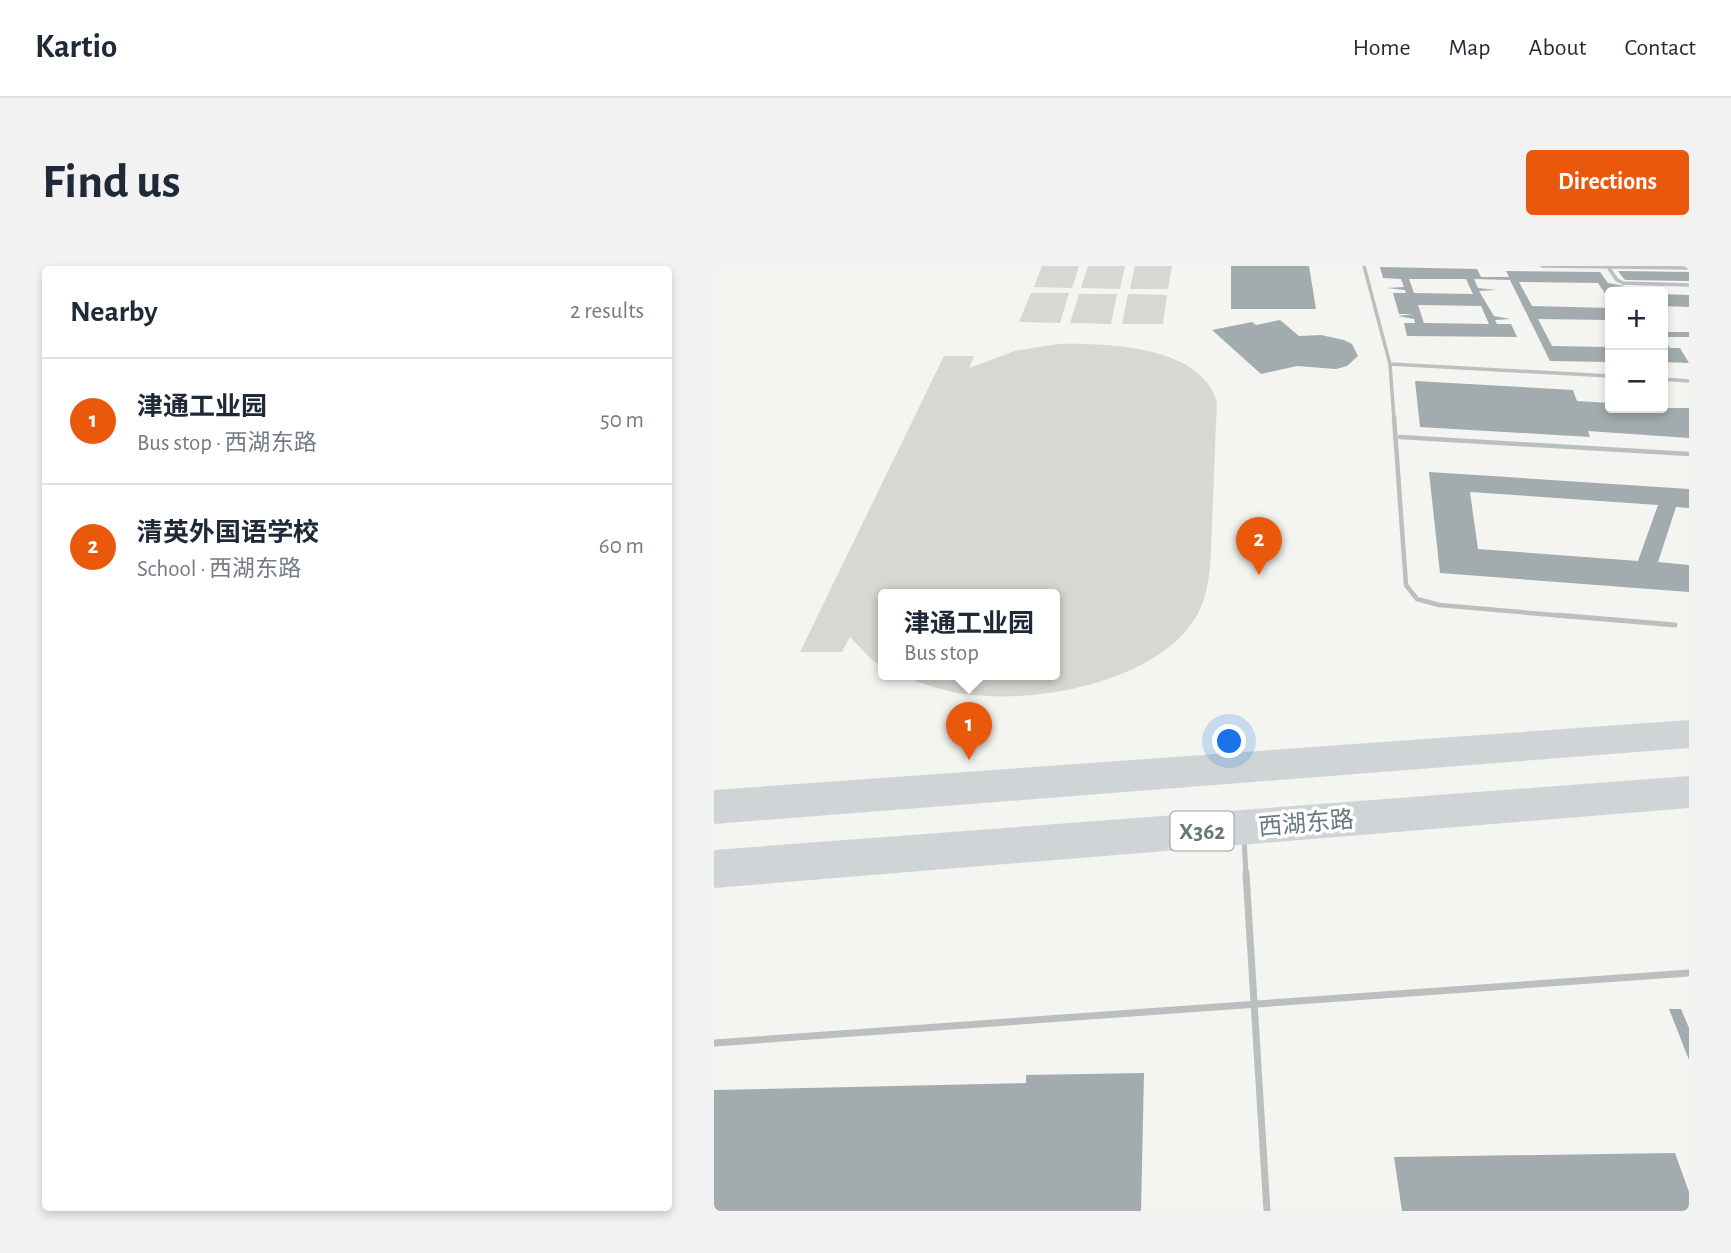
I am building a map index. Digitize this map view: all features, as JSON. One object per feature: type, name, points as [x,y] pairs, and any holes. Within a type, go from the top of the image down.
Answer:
[{"type":"main road","points":[[714,807],[1689,734]]},
{"type":"main road","name":"西湖东路","points":[[714,869],[1689,792]]},
{"type":"lane","points":[[1364,266],[1390,364],[1406,585],[1417,598],[1439,605],[1675,625]]},
{"type":"lane","points":[[1542,266],[1689,268]]},
{"type":"lane","points":[[1608,267],[1623,283],[1689,285]]},
{"type":"lane","points":[[1390,364],[1605,376]]},
{"type":"lane","points":[[1668,379],[1689,381]]},
{"type":"lane","points":[[1400,436],[1689,454]]},
{"type":"lane","points":[[1244,828],[1267,1211]]},
{"type":"lane","points":[[714,1043],[1689,973]]},
{"type":"shaded area","points":[[1042,266],[1079,266],[1072,288],[1034,287]]},
{"type":"shaded area","points":[[1088,266],[1125,266],[1120,289],[1081,288]]},
{"type":"shaded area","points":[[1135,266],[1172,266],[1168,289],[1130,289]]},
{"type":"shaded area","points":[[1031,293],[1069,293],[1060,323],[1019,322]]},
{"type":"shaded area","points":[[1079,294],[1117,294],[1111,324],[1070,323]]},
{"type":"shaded area","points":[[1128,294],[1167,295],[1163,324],[1122,324]]},
{"type":"shaded area","points":[[1059,344],[1126,347],[1174,359],[1193,370],[1208,384],[1217,403],[1210,569],[1204,599],[1190,626],[1167,648],[1139,666],[1106,680],[1037,694],[964,694],[914,680],[1060,680],[1060,589],[878,589],[878,664],[850,637],[842,652],[800,652],[944,356],[974,356],[969,368],[1015,351]]},
{"type":"building","points":[[1231,266],[1309,266],[1316,309],[1231,309]]},
{"type":"building","points":[[1380,267],[1477,269],[1481,277],[1509,277],[1506,271],[1600,272],[1608,283],[1625,286],[1605,287],[1605,294],[1598,283],[1519,282],[1532,306],[1605,308],[1605,320],[1538,319],[1552,346],[1605,347],[1605,362],[1550,361],[1510,280],[1474,279],[1478,288],[1496,290],[1479,291],[1494,316],[1510,319],[1495,320],[1497,324],[1511,324],[1517,337],[1407,336],[1404,323],[1415,323],[1414,319],[1398,316],[1413,314],[1399,314],[1393,293],[1406,293],[1405,290],[1387,288],[1404,287],[1401,279],[1383,278]],"holes":[[[1409,279],[1466,279],[1473,294],[1414,293]],[[1418,305],[1481,306],[1489,324],[1424,323]]]},
{"type":"building","points":[[1618,271],[1689,272],[1689,281],[1625,280]]},
{"type":"building","points":[[1668,294],[1689,295],[1689,307],[1668,306]]},
{"type":"building","points":[[1280,320],[1299,336],[1321,335],[1344,340],[1352,344],[1358,356],[1347,366],[1336,369],[1297,366],[1261,374],[1212,330]]},
{"type":"building","points":[[1668,332],[1689,332],[1689,337],[1668,337]]},
{"type":"building","points":[[1668,345],[1670,348],[1680,348],[1689,363],[1668,362]]},
{"type":"building","points":[[1415,381],[1573,390],[1577,401],[1605,403],[1605,413],[1668,413],[1668,408],[1689,408],[1689,438],[1588,431],[1590,437],[1420,427]]},
{"type":"building","points":[[1429,472],[1689,489],[1689,508],[1676,507],[1658,562],[1689,565],[1689,592],[1440,573]],"holes":[[[1470,492],[1658,505],[1638,561],[1478,549]]]},
{"type":"building","points":[[1669,1009],[1681,1009],[1689,1028],[1689,1060]]},
{"type":"building","points":[[1144,1073],[1141,1211],[714,1211],[714,1090],[1026,1083],[1026,1075]]},
{"type":"building","points":[[1675,1153],[1689,1192],[1689,1211],[1402,1211],[1394,1157]]},
{"type":"place","name":"清英外国语学校","points":[[1259,575]]},
{"type":"place","name":"津通工业园","points":[[969,760]]}]
